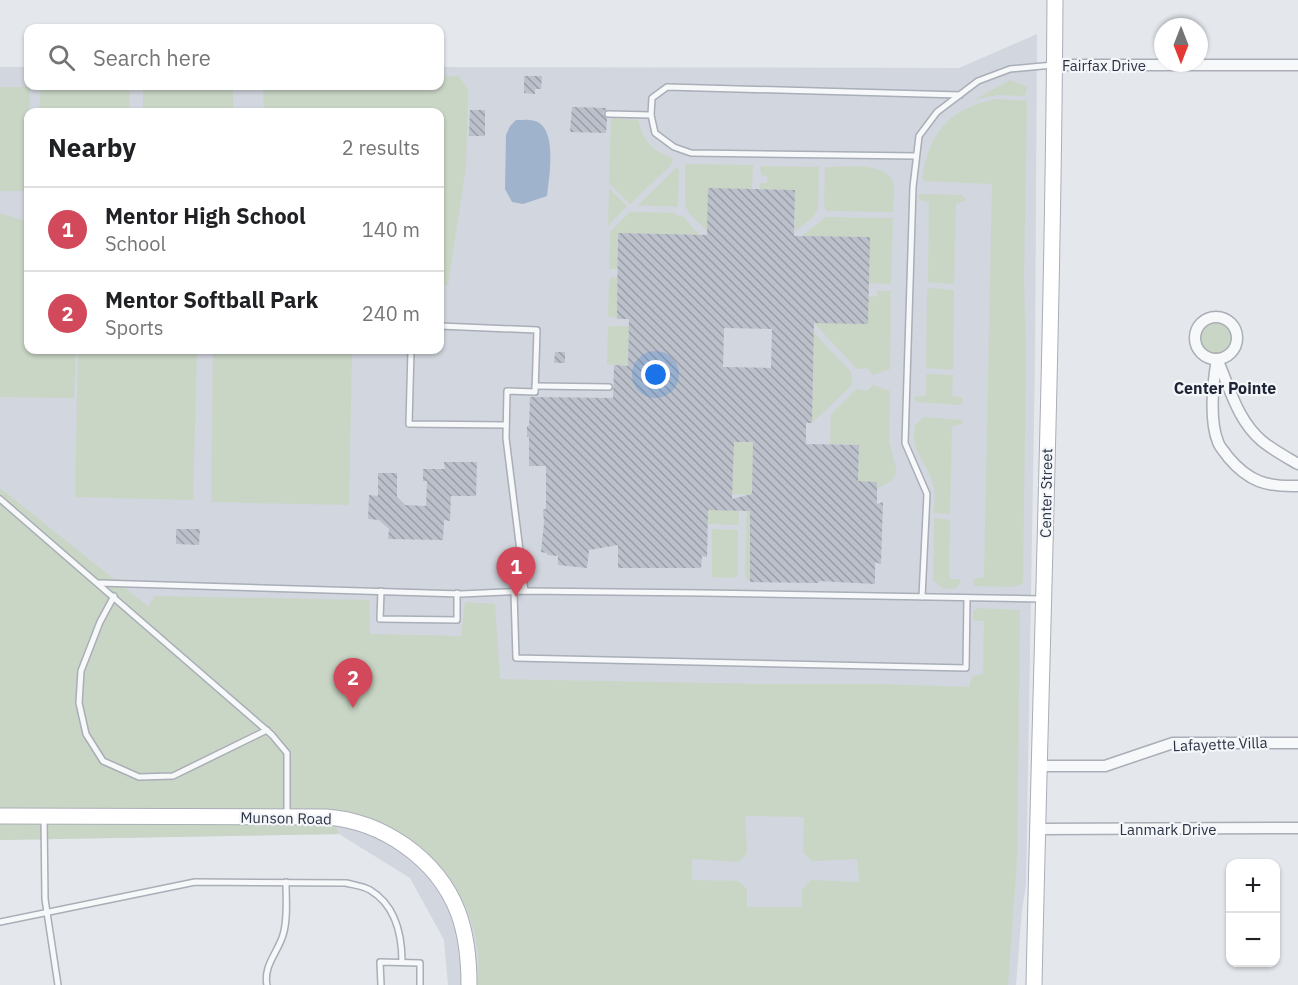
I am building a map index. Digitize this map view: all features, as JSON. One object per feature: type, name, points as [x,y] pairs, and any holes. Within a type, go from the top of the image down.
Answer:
[{"type":"main road","name":"Center Street","points":[[1034,985],[1055,0]]},
{"type":"main road","name":"Munson Road","points":[[0,816],[338,818],[377,830],[397,840],[427,863],[437,875],[457,910],[467,951],[469,985]]},
{"type":"street","name":"Fairfax Drive","points":[[1055,65],[1298,65]]},
{"type":"street","points":[[1214,316],[1230,321],[1237,336],[1232,352],[1226,357],[1217,359],[1202,354],[1194,339],[1199,324],[1206,318],[1214,316]]},
{"type":"street","points":[[1217,359],[1232,396],[1250,429],[1262,441],[1298,464]]},
{"type":"street","points":[[1217,359],[1213,389],[1215,434],[1219,445],[1245,475],[1262,483],[1298,486]]},
{"type":"street","name":"Lafayette Villa","points":[[1038,766],[1105,766],[1173,743],[1298,743]]},
{"type":"street","name":"Lanmark Drive","points":[[1037,829],[1298,828]]},
{"type":"lane","points":[[922,597],[927,494],[905,443],[916,156],[919,136],[937,112],[978,81],[1010,69],[1055,65]]},
{"type":"lane","points":[[916,156],[691,153],[674,147],[655,134],[651,115],[652,98],[667,87],[960,95]]},
{"type":"lane","points":[[608,114],[651,115]]},
{"type":"lane","points":[[444,326],[537,330],[535,392],[507,391],[506,425],[525,591]]},
{"type":"lane","points":[[411,354],[409,424],[506,425]]},
{"type":"lane","points":[[535,386],[609,387]]},
{"type":"lane","points":[[0,499],[267,730],[287,753],[287,817]]},
{"type":"lane","points":[[99,583],[457,593],[525,591],[1044,599]]},
{"type":"lane","points":[[381,591],[380,619],[457,620],[457,593]]},
{"type":"lane","points":[[514,593],[516,658],[966,668],[968,598]]},
{"type":"lane","points":[[114,596],[100,622],[81,670],[80,703],[87,734],[103,761],[139,777],[172,776],[267,730]]},
{"type":"lane","points":[[44,816],[46,912],[58,985]]},
{"type":"lane","points":[[0,922],[195,882],[346,883],[368,888],[386,902],[398,926],[402,962]]},
{"type":"lane","points":[[267,985],[267,971],[283,935],[286,919],[286,882]]},
{"type":"lane","points":[[381,985],[380,962],[420,963],[420,985]]},
{"type":"shaded area","points":[[1037,34],[1035,361],[1026,885],[1016,985],[448,985],[444,940],[410,878],[339,834],[0,840],[0,67],[24,67],[24,90],[444,90],[444,67],[959,68]]},
{"type":"green space","points":[[444,76],[459,76],[468,90],[466,167],[448,285],[444,285],[444,108],[264,108],[263,90],[444,90]]},
{"type":"green space","points":[[1010,80],[1027,87],[1025,96],[997,95],[974,100]]},
{"type":"green space","points":[[0,87],[24,87],[24,90],[30,90],[29,108],[24,108],[24,191],[0,191]]},
{"type":"green space","points":[[41,90],[130,90],[129,108],[39,108]]},
{"type":"green space","points":[[143,90],[233,90],[233,108],[143,108]]},
{"type":"green space","points":[[996,99],[1027,101],[1023,580],[1022,584],[1012,587],[975,586],[973,582],[974,579],[984,577],[992,184],[925,181],[922,178],[930,147],[944,125],[966,109]]},
{"type":"green space","points":[[611,118],[638,120],[643,136],[650,145],[673,159],[671,165],[630,204],[609,183]]},
{"type":"green space","points":[[685,164],[753,165],[752,189],[707,231],[689,213],[685,205]]},
{"type":"green space","points":[[760,166],[819,167],[818,208],[813,217],[795,232],[795,190],[760,189],[760,183],[767,183],[767,176],[761,175]]},
{"type":"green space","points":[[677,167],[679,170],[676,207],[638,205]]},
{"type":"green space","points":[[825,167],[873,168],[889,175],[894,186],[893,212],[827,211],[824,207]]},
{"type":"green space","points":[[609,188],[627,206],[608,226]]},
{"type":"green space","points":[[921,194],[962,195],[966,200],[956,204],[954,283],[952,284],[928,282],[929,202],[920,200],[918,196]]},
{"type":"green space","points":[[630,212],[676,213],[677,216],[683,216],[699,235],[619,233],[618,269],[610,269],[610,232]]},
{"type":"green space","points":[[0,213],[24,221],[24,354],[76,354],[74,398],[0,397]]},
{"type":"green space","points":[[826,217],[893,218],[891,284],[869,283],[869,237],[802,236]]},
{"type":"green space","points":[[611,277],[618,277],[617,318],[608,316]]},
{"type":"green space","points":[[929,288],[954,290],[953,369],[951,370],[926,368],[927,290]]},
{"type":"green space","points":[[877,291],[891,291],[890,369],[873,375],[867,368],[857,369],[814,323],[868,297],[877,296]]},
{"type":"green space","points":[[1216,320],[1228,325],[1233,337],[1228,349],[1216,354],[1204,349],[1199,337],[1204,325]]},
{"type":"green space","points":[[629,326],[628,366],[607,364],[608,327]]},
{"type":"green space","points":[[814,333],[852,373],[852,385],[812,423]]},
{"type":"green space","points":[[78,354],[197,354],[193,500],[75,497]]},
{"type":"green space","points":[[213,354],[352,354],[349,505],[211,502]]},
{"type":"green space","points":[[926,375],[953,375],[952,396],[963,398],[962,403],[960,405],[916,402],[914,397],[926,396]]},
{"type":"green space","points":[[873,385],[890,391],[889,442],[897,472],[892,480],[877,489],[877,482],[858,481],[859,445],[830,444],[831,414],[856,389],[867,391]]},
{"type":"green space","points":[[924,417],[962,420],[962,424],[952,426],[950,514],[934,513],[935,494],[932,480],[917,451],[915,425]]},
{"type":"green space","points":[[734,442],[760,443],[750,495],[750,582],[745,577],[747,495],[732,494]]},
{"type":"green space","points":[[0,488],[149,607],[155,596],[369,600],[370,634],[461,636],[465,602],[495,604],[500,679],[969,687],[972,676],[983,674],[984,621],[973,620],[973,612],[978,608],[1020,610],[1017,859],[1008,985],[477,985],[478,952],[472,925],[462,899],[447,876],[428,855],[407,838],[382,824],[356,815],[329,811],[339,834],[0,840]],"holes":[[[745,816],[804,817],[803,852],[812,861],[857,859],[859,882],[811,880],[802,890],[802,907],[747,907],[747,889],[738,881],[692,880],[692,859],[739,862],[747,853]]]},
{"type":"green space","points":[[708,510],[739,510],[739,525],[707,524]]},
{"type":"green space","points":[[934,519],[950,520],[949,579],[959,579],[961,582],[955,589],[942,588],[933,580]]},
{"type":"green space","points":[[712,529],[737,530],[738,532],[738,576],[735,578],[712,577]]},
{"type":"water","points":[[516,120],[533,120],[542,125],[547,133],[550,154],[547,196],[523,204],[512,202],[505,189],[506,135]]},
{"type":"building","points":[[524,76],[542,76],[541,89],[535,89],[535,94],[524,93]]},
{"type":"building","points":[[572,107],[607,108],[603,113],[607,119],[606,133],[570,132]]},
{"type":"building","points":[[470,110],[485,110],[485,136],[469,136]]},
{"type":"building","points":[[708,188],[795,190],[794,236],[870,237],[868,324],[814,323],[812,423],[806,423],[806,444],[859,445],[858,481],[877,482],[877,504],[883,502],[881,564],[875,562],[875,584],[819,581],[818,583],[750,582],[750,511],[708,510],[707,557],[702,556],[701,568],[618,568],[618,545],[589,550],[587,568],[558,565],[558,556],[541,552],[543,509],[546,509],[546,466],[529,466],[527,426],[529,426],[530,397],[613,398],[614,365],[628,366],[629,319],[617,319],[618,233],[707,235]],"holes":[[[724,328],[772,329],[771,368],[723,367]],[[734,442],[753,442],[752,494],[732,499]]]},
{"type":"building","points":[[555,352],[565,352],[565,363],[554,363]]},
{"type":"building","points":[[444,462],[477,462],[476,496],[451,496],[450,521],[444,520],[443,540],[388,539],[389,529],[379,520],[368,519],[369,495],[378,496],[378,473],[397,473],[397,497],[405,505],[426,506],[427,481],[423,481],[423,469],[445,469]]},
{"type":"building","points":[[176,529],[200,529],[199,545],[176,544]]},
{"type":"place","name":"Mentor High School","points":[[516,597]]},
{"type":"place","name":"Mentor Softball Park","points":[[353,708]]},
{"type":"district","name":"Center Pointe","points":[[1225,388]]}]
